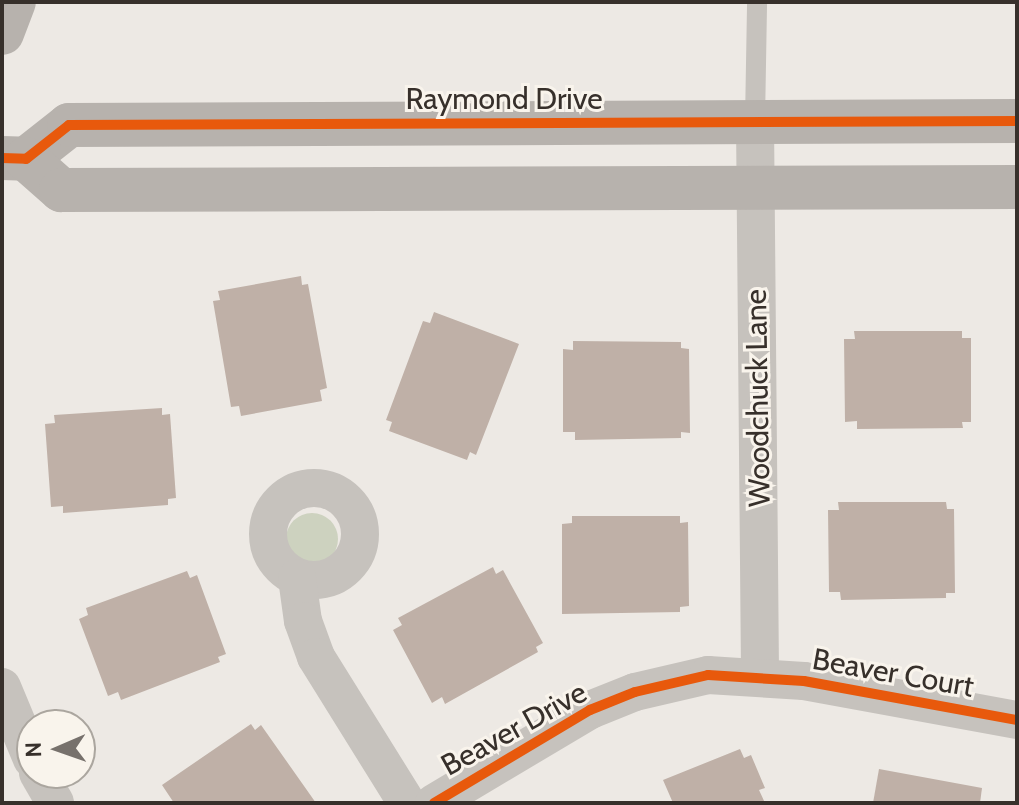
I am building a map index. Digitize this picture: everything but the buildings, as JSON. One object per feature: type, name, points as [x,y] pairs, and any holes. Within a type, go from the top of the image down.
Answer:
[{"type":"street","points":[[2,33],[14,2]]},
{"type":"street","name":"Woodchuck Lane","points":[[755,121],[760,675]]},
{"type":"street","name":"Raymond Drive","points":[[1017,121],[69,125],[14,159],[61,190],[1017,187]]},
{"type":"street","points":[[297,578],[303,621],[316,657],[407,803]]},
{"type":"street","name":"Beaver Drive","points":[[434,803],[541,735],[635,692],[708,675],[760,675]]},
{"type":"street","name":"Beaver Court","points":[[760,675],[1017,720]]},
{"type":"street","points":[[2,687],[16,721]]},
{"type":"lane","points":[[755,121],[757,2]]},
{"type":"green space","points":[[312,513],[331,520],[338,539],[331,558],[312,565],[293,558],[286,539],[293,520]]},
{"type":"cycle path","points":[[2,158],[26,159],[69,125],[1017,121]]},
{"type":"cycle path","points":[[434,803],[590,710],[635,692],[708,675],[804,681],[1017,720]]}]
